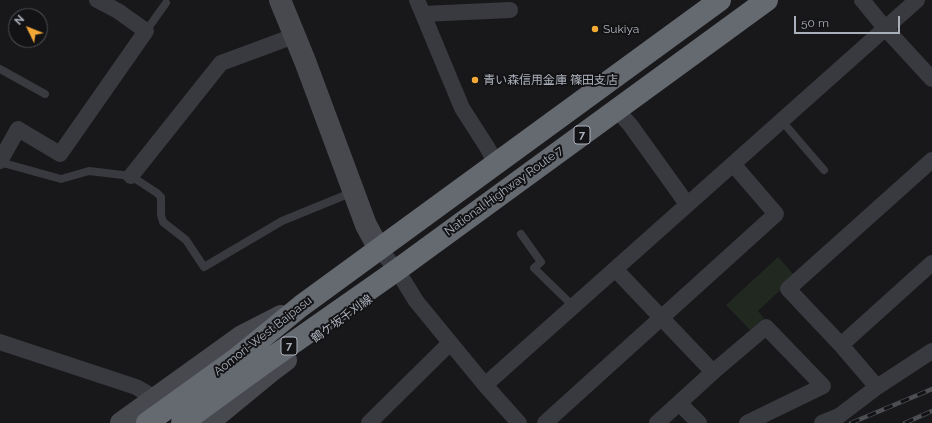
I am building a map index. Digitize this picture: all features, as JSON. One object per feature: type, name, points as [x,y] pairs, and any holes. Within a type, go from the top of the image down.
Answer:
[{"type":"highway","name":"7","points":[[379,249],[720,0]]},
{"type":"highway","name":"National Highway Route 7","points":[[397,270],[767,0]]},
{"type":"highway","name":"Aomori-West Baipasu","points":[[148,422],[236,359],[300,306],[379,249]]},
{"type":"highway","name":"Aomori-West Baipasu","points":[[182,423],[397,270]]},
{"type":"main road","points":[[280,0],[366,225],[379,249]]},
{"type":"main road","name":"鶴ケ坂千刈線","points":[[208,423],[270,372],[375,295],[397,270]]},
{"type":"main road","points":[[121,423],[242,336],[300,306]]},
{"type":"street","points":[[0,161],[18,129],[60,154],[146,30],[118,11],[97,0]]},
{"type":"street","points":[[862,0],[885,28],[932,79]]},
{"type":"street","points":[[485,385],[917,0]]},
{"type":"street","points":[[496,163],[462,108],[420,7],[510,10]]},
{"type":"street","points":[[131,176],[221,64],[294,36]]},
{"type":"street","points":[[617,110],[631,126],[687,204]]},
{"type":"street","points":[[877,387],[841,345],[788,289],[932,160]]},
{"type":"street","points":[[544,423],[776,214],[733,164]]},
{"type":"street","points":[[379,249],[397,270],[416,300],[450,343],[519,423]]},
{"type":"street","points":[[841,345],[932,263]]},
{"type":"street","points":[[615,269],[713,372]]},
{"type":"street","points":[[657,423],[713,372],[766,327],[823,386],[746,423]]},
{"type":"street","points":[[0,342],[136,387],[155,398]]},
{"type":"street","points":[[369,423],[450,343]]},
{"type":"street","points":[[822,423],[839,416],[877,387],[932,351]]},
{"type":"street","points":[[679,403],[699,423]]},
{"type":"lane","points":[[146,30],[166,3]]},
{"type":"lane","points":[[0,69],[45,94]]},
{"type":"lane","points":[[781,120],[824,170]]},
{"type":"lane","points":[[0,161],[61,179],[89,171],[131,176],[158,192],[161,197],[160,216],[163,222],[186,240],[204,267],[282,221],[353,192]]},
{"type":"lane","points":[[521,234],[541,262],[534,268],[573,306]]},
{"type":"shaded area","points":[[778,257],[795,276],[758,311],[764,318],[750,330],[726,305]]},
{"type":"railway","points":[[851,423],[932,389]]},
{"type":"railway","points":[[905,423],[932,411]]},
{"type":"place","name":"Sukiya","points":[[595,29]]},
{"type":"place","name":"青い森信用金庫 篠田支店","points":[[475,80]]}]
